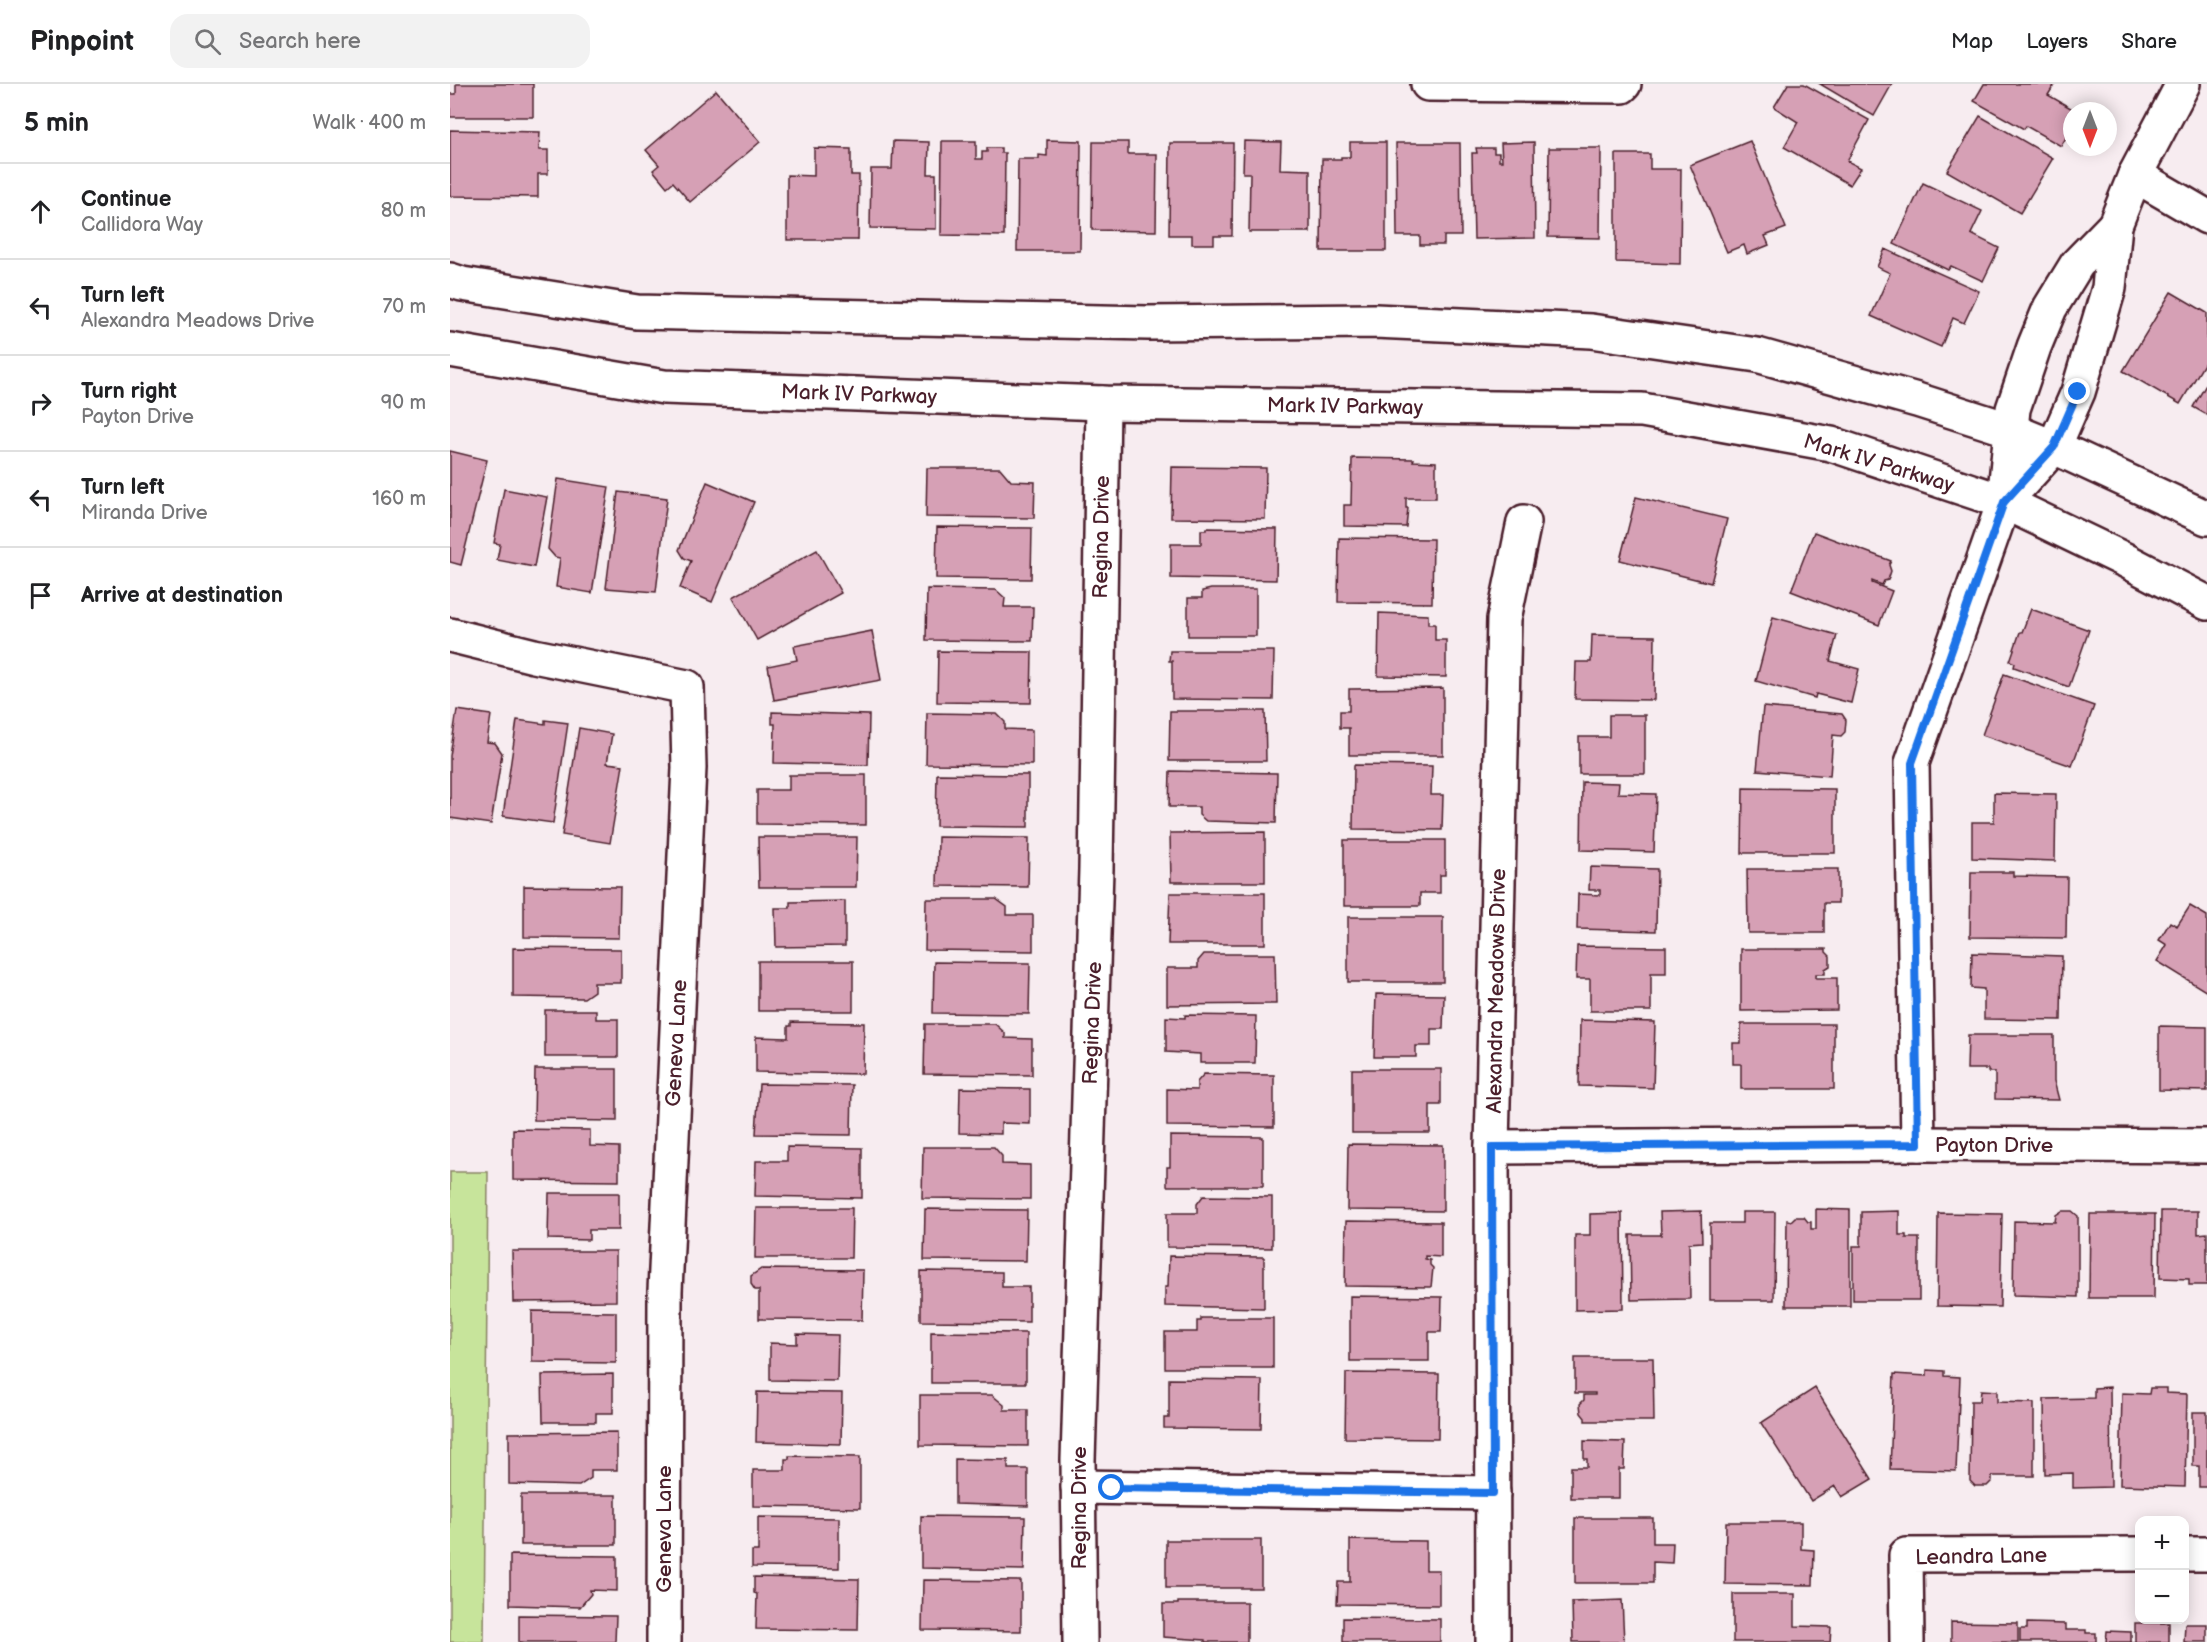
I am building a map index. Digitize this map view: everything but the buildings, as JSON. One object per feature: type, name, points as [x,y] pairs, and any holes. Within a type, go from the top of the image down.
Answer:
[{"type":"street","points":[[1428,84],[1622,86],[1624,84]]},
{"type":"street","points":[[2004,502],[2054,447],[2078,392],[2109,288],[2115,225],[2135,175],[2183,84]]},
{"type":"street","points":[[2135,175],[2207,217]]},
{"type":"street","points":[[1918,1144],[1912,763],[2004,502],[2013,409],[2050,308],[2077,264],[2115,225]]},
{"type":"street","points":[[450,280],[462,284],[637,312],[1148,322],[1375,321],[1591,331],[1757,355],[1917,400],[2011,430],[2054,447],[2207,518]]},
{"type":"street","name":"Mark IV Parkway","points":[[450,350],[664,387],[1103,403],[1642,410],[1831,444],[2004,502],[2125,560],[2207,603]]},
{"type":"street","name":"Regina Drive","points":[[1080,1642],[1078,1487],[1096,868],[1103,403]]},
{"type":"street","name":"Alexandra Meadows Drive","points":[[1493,1642],[1492,1147],[1504,619],[1524,522]]},
{"type":"street","name":"Geneva Lane","points":[[450,635],[534,656],[687,687],[689,768],[665,1291],[664,1642]]},
{"type":"street","name":"Payton Drive","points":[[1492,1147],[1918,1144],[2207,1146]]},
{"type":"street","points":[[1078,1487],[1493,1493]]},
{"type":"street","name":"Leandra Lane","points":[[1907,1642],[1906,1555],[2135,1554]]},
{"type":"street","points":[[2189,1554],[2207,1554]]},
{"type":"green space","points":[[450,1172],[488,1172],[484,1642],[450,1642]]},
{"type":"route","points":[[1112,1488],[1493,1493],[1492,1147],[1918,1144],[1912,763],[2004,502],[2054,447],[2078,392]]}]
